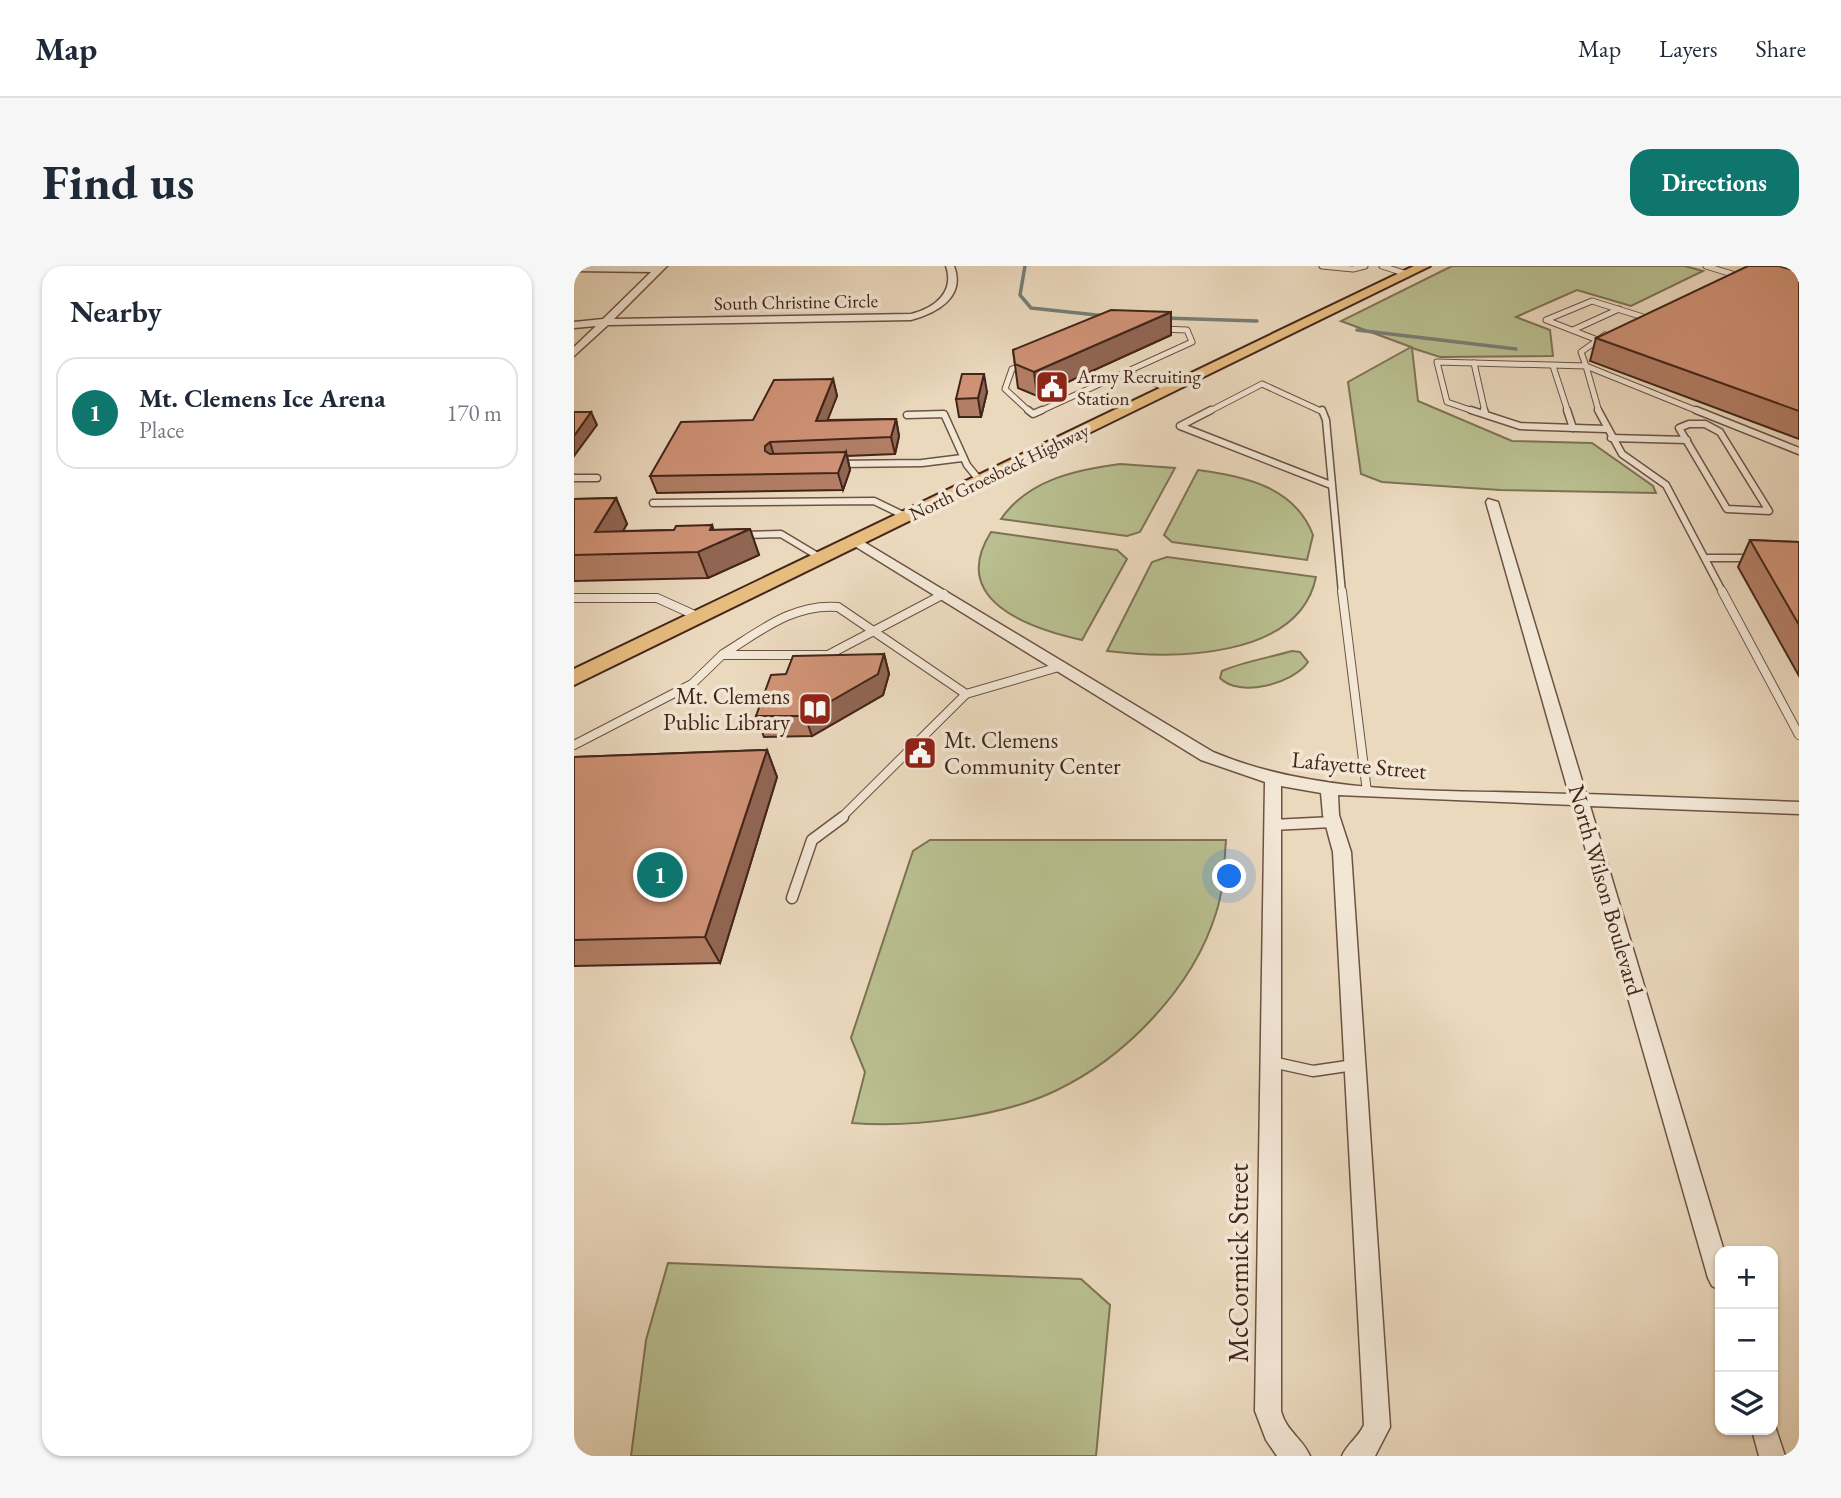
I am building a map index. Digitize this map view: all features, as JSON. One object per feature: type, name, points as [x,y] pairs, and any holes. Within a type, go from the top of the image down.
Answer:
[{"type":"main road","name":"North Groesbeck Highway","points":[[574,678],[1424,266]]},
{"type":"street","name":"South Christine Circle","points":[[606,322],[918,316],[933,311],[944,302],[953,275],[950,266]]},
{"type":"street","points":[[577,268],[661,268]]},
{"type":"street","points":[[574,353],[661,268]]},
{"type":"street","points":[[574,317],[606,322]]},
{"type":"street","points":[[574,325],[606,322]]},
{"type":"street","name":"North Wilson Boulevard","points":[[1492,502],[1715,1261]]},
{"type":"street","name":"Lafayette Street","points":[[854,542],[944,594],[1207,756],[1273,780],[1367,792],[1799,808]]},
{"type":"street","name":"McCormick Street","points":[[1273,780],[1268,1411],[1271,1427],[1282,1444],[1297,1456]]},
{"type":"street","points":[[1329,789],[1333,822],[1342,852],[1377,1427],[1368,1445],[1355,1456]]},
{"type":"street","points":[[1766,1435],[1772,1456]]},
{"type":"lane","points":[[1322,266],[1353,270],[1365,266]]},
{"type":"lane","points":[[1382,266],[1407,274]]},
{"type":"lane","points":[[1710,266],[1732,274]]},
{"type":"lane","points":[[1720,279],[1740,270]]},
{"type":"lane","points":[[1595,340],[1546,320],[1592,301],[1643,317]]},
{"type":"lane","points":[[1573,330],[1619,309]]},
{"type":"lane","points":[[1631,322],[1654,311]]},
{"type":"lane","points":[[1019,357],[1005,388],[1033,414],[1192,342],[1187,330],[1149,329]]},
{"type":"lane","points":[[1607,334],[1581,352],[1606,429],[1622,454],[1666,485],[1708,558],[1799,735]]},
{"type":"lane","points":[[1012,369],[1037,358]]},
{"type":"lane","points":[[1606,429],[1520,426],[1444,400],[1437,362],[1586,366],[1799,452]]},
{"type":"lane","points":[[1474,363],[1485,413]]},
{"type":"lane","points":[[1553,366],[1573,428]]},
{"type":"lane","points":[[1126,372],[1169,389]]},
{"type":"lane","points":[[1331,485],[1180,426],[1262,384],[1322,409],[1326,421],[1367,792]]},
{"type":"lane","points":[[907,415],[943,414],[950,422],[967,469],[980,481]]},
{"type":"lane","points":[[1687,424],[1701,424],[1720,432],[1769,511],[1727,509],[1687,440],[1679,428],[1687,424]]},
{"type":"lane","points":[[1611,438],[1687,440]]},
{"type":"lane","points":[[831,464],[922,463],[962,458]]},
{"type":"lane","points":[[574,478],[597,478]]},
{"type":"lane","points":[[653,503],[874,501],[907,517]]},
{"type":"lane","points":[[739,535],[781,534],[821,558]]},
{"type":"lane","points":[[1708,558],[1757,558]]},
{"type":"lane","points":[[722,655],[828,655],[944,594]]},
{"type":"lane","points":[[574,598],[657,598],[699,617]]},
{"type":"lane","points":[[574,745],[692,684],[722,655],[812,605],[838,607],[966,694]]},
{"type":"lane","points":[[792,898],[812,840],[850,812],[966,694],[1062,666]]},
{"type":"lane","points":[[1272,825],[1333,822]]},
{"type":"lane","points":[[1271,1061],[1290,1068],[1315,1071],[1338,1071],[1355,1065]]},
{"type":"green space","points":[[1452,266],[1685,266],[1703,271],[1631,306],[1577,290],[1516,317],[1550,330],[1553,356],[1440,357],[1412,348],[1418,401],[1512,441],[1592,443],[1653,486],[1656,493],[1500,490],[1382,482],[1361,474],[1348,382],[1411,347],[1341,321]]},
{"type":"green space","points":[[1120,464],[1175,468],[1140,532],[1127,536],[1001,519],[1025,495],[1054,479]]},
{"type":"green space","points":[[1198,470],[1250,481],[1281,495],[1294,505],[1313,535],[1307,560],[1172,542],[1164,535]]},
{"type":"green space","points":[[991,532],[1117,550],[1127,559],[1082,640],[1039,628],[1018,618],[1000,607],[987,593],[979,576],[980,556]]},
{"type":"green space","points":[[1167,557],[1316,577],[1305,604],[1285,625],[1259,639],[1229,648],[1197,653],[1134,654],[1107,651],[1152,562]]},
{"type":"green space","points":[[1292,651],[1300,652],[1308,662],[1291,677],[1279,682],[1252,688],[1229,684],[1220,678],[1222,671],[1229,668]]},
{"type":"green space","points":[[930,840],[1226,840],[1219,904],[1205,941],[1173,994],[1131,1040],[1081,1077],[1033,1100],[983,1114],[901,1124],[852,1123],[865,1072],[851,1038],[913,851]]},
{"type":"green space","points":[[668,1263],[1081,1279],[1110,1305],[1096,1456],[631,1456],[646,1340]]},
{"type":"building","points":[[1748,266],[1779,266],[1799,272],[1799,411],[1596,338]]},
{"type":"building","points":[[1111,310],[1171,312],[1034,372],[1015,364],[1013,350]]},
{"type":"building","points":[[962,374],[984,374],[978,398],[956,399]]},
{"type":"building","points":[[833,379],[816,421],[896,419],[891,437],[770,442],[765,446],[765,451],[770,454],[846,452],[838,473],[650,476],[681,422],[753,420],[774,380]]},
{"type":"building","points":[[574,412],[591,412],[574,436]]},
{"type":"building","points":[[616,498],[595,532],[674,530],[676,526],[712,525],[710,530],[750,529],[698,552],[574,555],[574,499]]},
{"type":"building","points":[[1750,540],[1799,542],[1799,625]]},
{"type":"building","points":[[884,654],[878,674],[805,716],[756,716],[771,675],[786,674],[793,656]]},
{"type":"building","points":[[767,750],[705,937],[574,940],[574,757]]},
{"type":"waterway","points":[[1025,266],[1020,295],[1031,308],[1106,316]]},
{"type":"waterway","points":[[1163,318],[1257,321]]},
{"type":"waterway","points":[[1357,330],[1516,349]]},
{"type":"place","name":"Army Recruiting Station","points":[[1052,387]]},
{"type":"place","name":"Mt. Clemens Public Library","points":[[815,709]]},
{"type":"place","name":"Mt. Clemens Community Center","points":[[920,753]]},
{"type":"place","name":"Mt. Clemens Ice Arena","points":[[660,875]]}]
